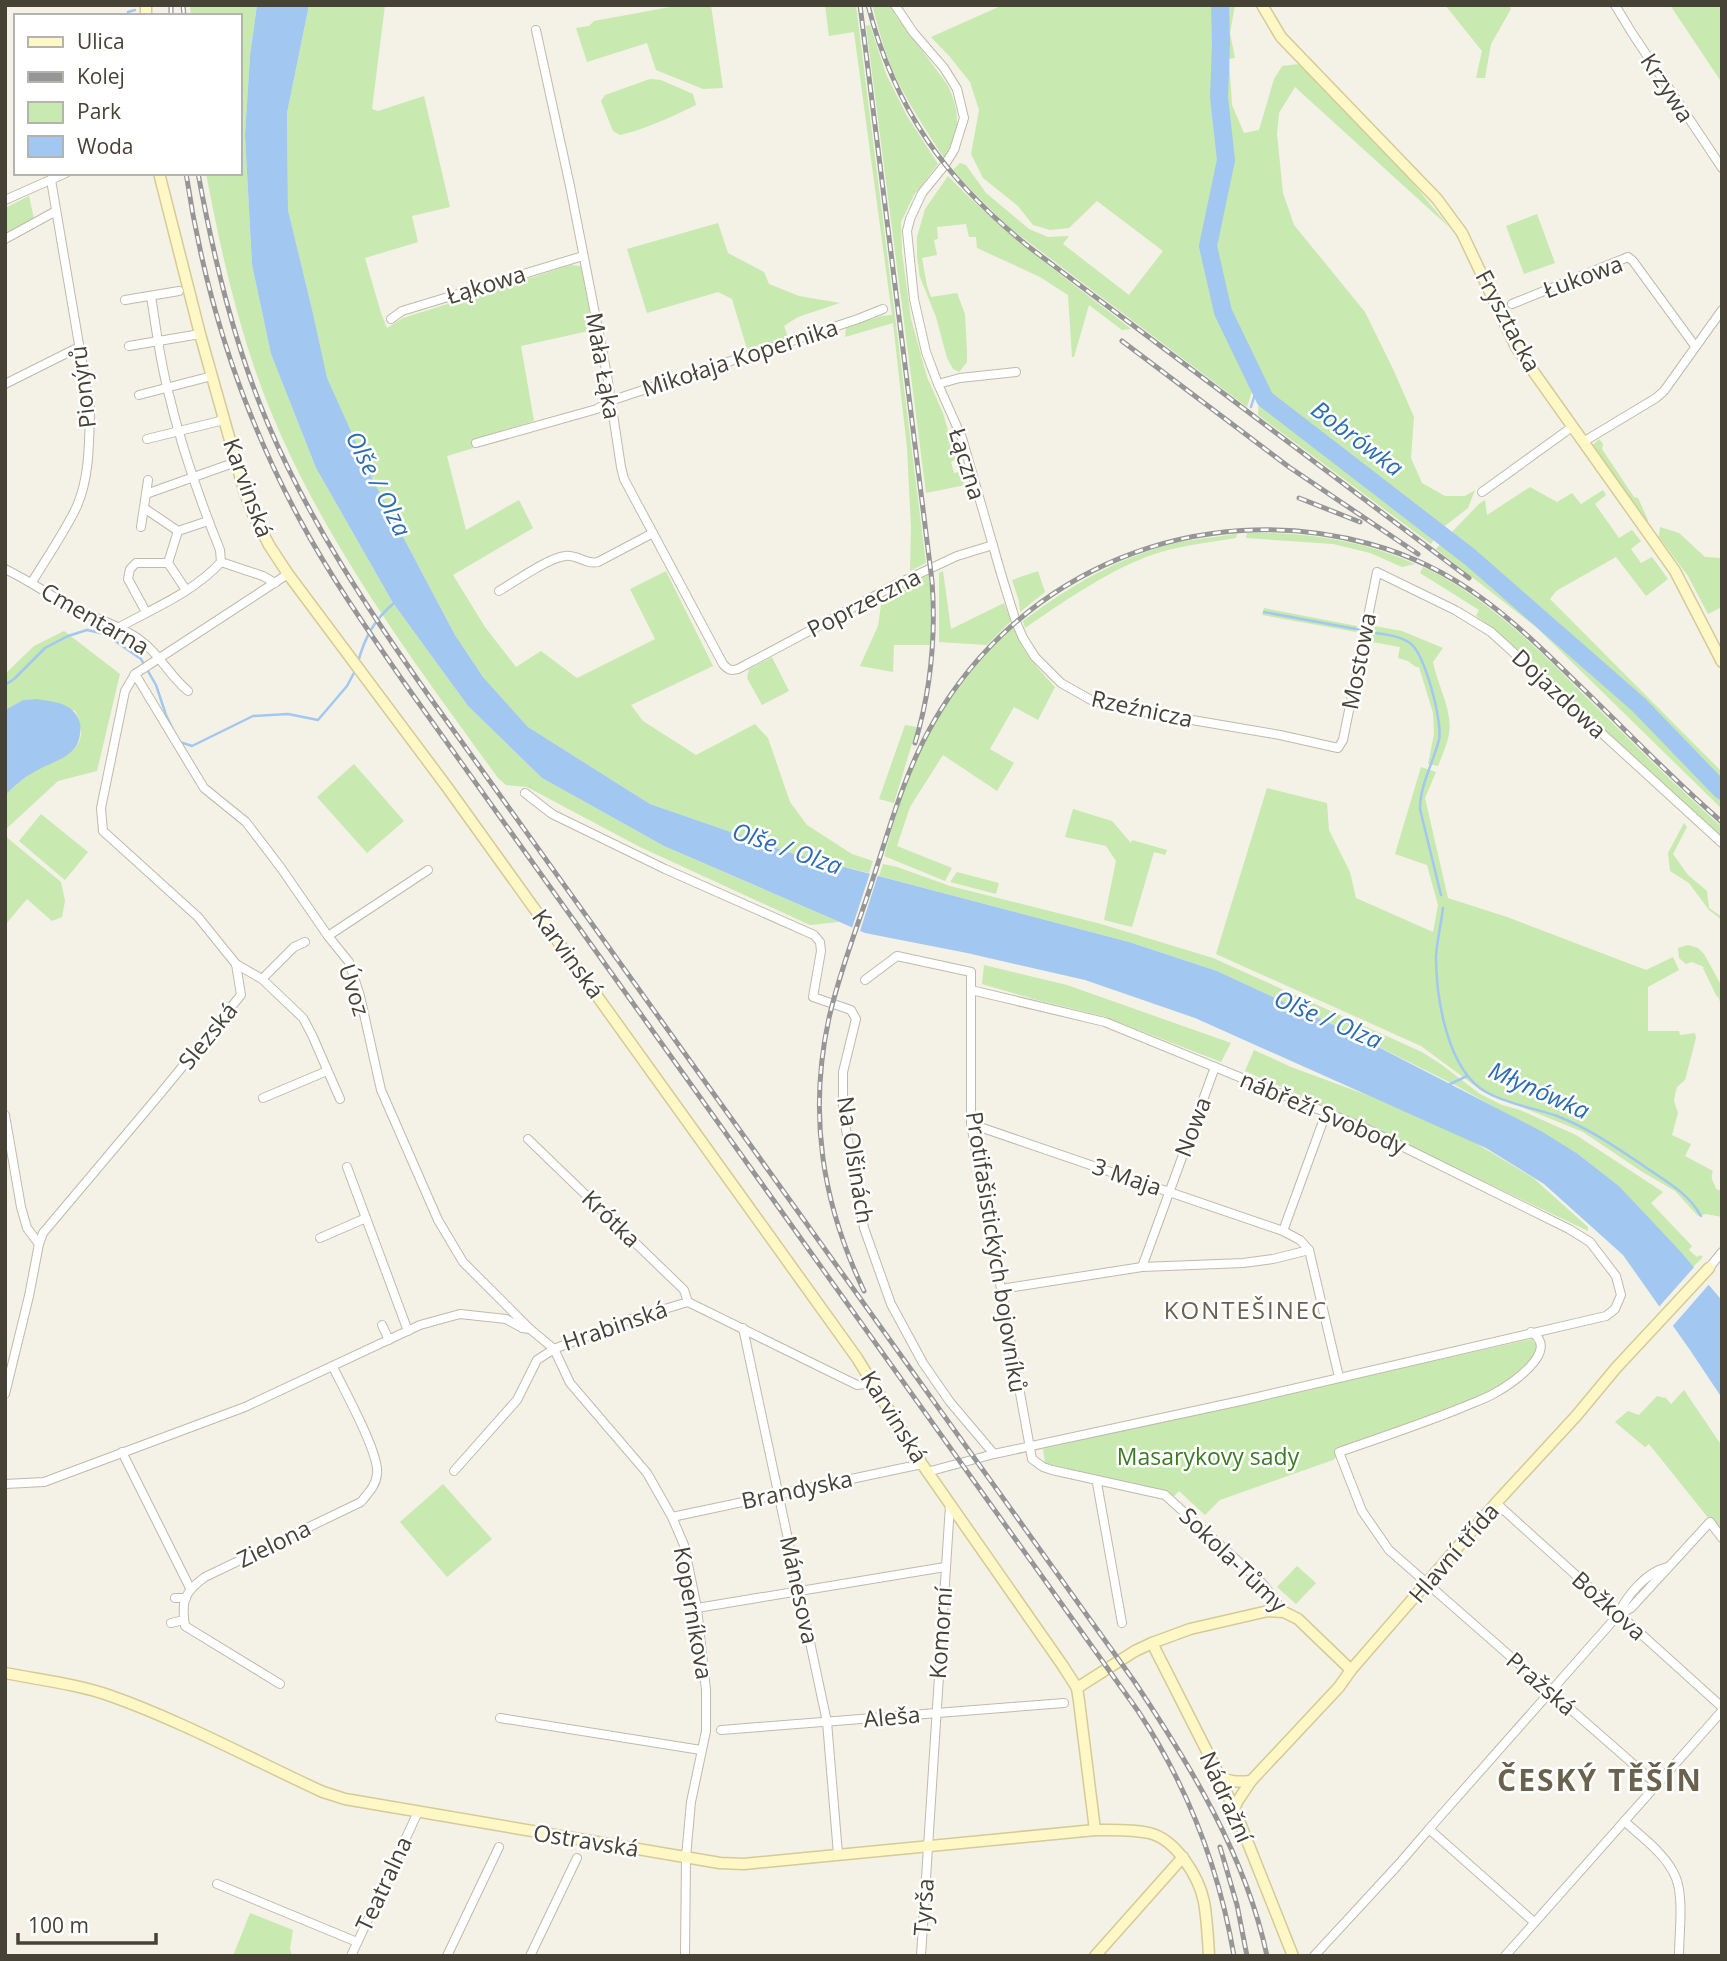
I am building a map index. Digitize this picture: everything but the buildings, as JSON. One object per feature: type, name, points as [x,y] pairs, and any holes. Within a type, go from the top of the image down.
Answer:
[{"type":"street","name":"Łączna","points":[[895,5],[912,32],[944,68],[957,89],[964,118],[954,150],[922,193],[907,231],[914,299],[926,352],[962,438],[993,545]]},
{"type":"street","name":"Frysztacka","points":[[1262,5],[1282,37],[1437,200],[1462,233],[1516,347],[1675,571],[1722,662]]},
{"type":"street","name":"Krzywa","points":[[1615,5],[1675,101],[1722,168]]},
{"type":"street","name":"Mała Łąka","points":[[536,30],[583,256],[624,479],[723,664],[732,671],[738,669]]},
{"type":"street","points":[[5,200],[62,175]]},
{"type":"street","name":"Karvinská","points":[[160,175],[236,462],[253,514],[270,545],[288,574],[447,787],[857,1358],[925,1468],[1077,1688]]},
{"type":"street","name":"Pionýrů","points":[[32,582],[76,507],[84,484],[89,443],[90,409],[51,180]]},
{"type":"street","points":[[5,240],[56,211]]},
{"type":"street","name":"Łąkowa","points":[[391,319],[401,311],[583,256]]},
{"type":"street","name":"Łukowa","points":[[1512,304],[1628,257],[1695,346]]},
{"type":"street","points":[[125,300],[179,291]]},
{"type":"street","points":[[150,296],[178,431],[221,562]]},
{"type":"street","name":"Mikołaja Kopernika","points":[[476,443],[597,409],[610,401],[883,309]]},
{"type":"street","points":[[1583,442],[1664,391],[1722,310]]},
{"type":"street","points":[[129,346],[200,334]]},
{"type":"street","points":[[5,384],[79,347]]},
{"type":"street","points":[[938,384],[960,378],[1016,372]]},
{"type":"street","points":[[139,395],[212,376]]},
{"type":"street","points":[[147,439],[224,420]]},
{"type":"street","points":[[1482,492],[1572,427]]},
{"type":"street","points":[[146,494],[236,462]]},
{"type":"street","points":[[141,527],[148,480]]},
{"type":"street","points":[[144,508],[178,531]]},
{"type":"street","points":[[178,531],[208,520]]},
{"type":"street","points":[[168,563],[178,531]]},
{"type":"street","points":[[499,591],[557,557],[570,555],[590,564],[598,562],[653,533]]},
{"type":"street","name":"Poprzeczna","points":[[738,669],[881,591],[957,556],[993,545]]},
{"type":"street","name":"Rzeźnicza","points":[[993,545],[1023,638],[1044,666],[1076,693],[1116,707],[1280,735],[1338,748]]},
{"type":"street","points":[[221,562],[268,578],[275,583]]},
{"type":"street","points":[[117,628],[186,590],[209,575],[221,562]]},
{"type":"street","points":[[146,612],[128,579],[130,569],[136,563],[168,563]]},
{"type":"street","points":[[168,563],[186,590]]},
{"type":"street","name":"Cmentarna","points":[[5,569],[143,642],[157,659],[288,574]]},
{"type":"street","name":"Mostowa","points":[[1338,748],[1343,740],[1377,572]]},
{"type":"street","name":"Dojazdowa","points":[[1377,572],[1455,610],[1491,632],[1722,844]]},
{"type":"street","points":[[188,691],[157,659],[138,671],[125,691],[101,808],[103,831],[198,917],[236,964],[262,979],[303,1018],[340,1099]]},
{"type":"street","name":"Úvoz","points":[[138,671],[204,788],[246,822],[349,962],[360,996],[381,1090],[438,1220],[463,1262],[530,1329]]},
{"type":"street","name":"Na Olšinách","points":[[525,793],[552,814],[665,869],[814,935],[820,942],[813,997],[851,1010],[856,1019],[843,1072],[843,1113],[864,1228],[891,1304],[923,1363],[950,1402],[994,1454]]},
{"type":"street","points":[[328,936],[429,870]]},
{"type":"street","points":[[262,979],[294,947],[305,942]]},
{"type":"street","name":"Protifašistických bojovníků","points":[[866,980],[897,956],[971,972],[971,1125],[1029,1447]]},
{"type":"street","name":"Slezská","points":[[5,1394],[43,1233],[241,995],[236,964]]},
{"type":"street","name":"nábřeží Svobody","points":[[971,990],[1105,1022],[1369,1130],[1569,1228],[1590,1241],[1616,1276],[1621,1295],[1615,1310],[1606,1316],[1531,1332]]},
{"type":"street","name":"Nowa","points":[[1142,1267],[1215,1067]]},
{"type":"street","points":[[263,1098],[327,1070]]},
{"type":"street","points":[[1283,1231],[1326,1113]]},
{"type":"street","points":[[5,1115],[21,1207],[27,1228],[39,1244]]},
{"type":"street","name":"3 Maja","points":[[971,1125],[1283,1231],[1300,1240],[1309,1250]]},
{"type":"street","name":"Krótka","points":[[528,1139],[684,1290],[688,1302]]},
{"type":"street","points":[[347,1167],[408,1331]]},
{"type":"street","points":[[320,1238],[366,1218]]},
{"type":"street","points":[[1001,1289],[1142,1267],[1243,1263],[1309,1250],[1339,1377]]},
{"type":"street","points":[[1709,1268],[1722,1252]]},
{"type":"street","name":"Hlavní třída","points":[[1234,1810],[1251,1781],[1339,1687],[1496,1503],[1709,1268]]},
{"type":"street","name":"Hrabinská","points":[[5,1484],[44,1482],[246,1407],[420,1325],[460,1314],[506,1319],[522,1328],[530,1329],[554,1349],[631,1319],[688,1302],[857,1385],[873,1383]]},
{"type":"street","points":[[382,1325],[389,1340]]},
{"type":"street","name":"Mánesova","points":[[743,1328],[827,1722],[838,1854]]},
{"type":"street","points":[[994,1454],[1245,1400],[1531,1332]]},
{"type":"street","name":"Pražská","points":[[1531,1332],[1541,1343],[1537,1360],[1514,1381],[1494,1394],[1437,1418],[1339,1452],[1362,1511],[1389,1550],[1656,1784]]},
{"type":"street","points":[[454,1471],[517,1400],[537,1360],[554,1349]]},
{"type":"street","name":"Koperníkova","points":[[554,1349],[570,1383],[647,1473],[672,1517],[684,1545],[697,1608],[706,1690],[706,1731],[691,1802],[686,1857],[685,1956]]},
{"type":"street","name":"Zielona","points":[[190,1588],[205,1577],[361,1502],[373,1488],[377,1475],[373,1450],[333,1367]]},
{"type":"street","points":[[1029,1447],[1031,1459],[1042,1467],[1098,1480],[1122,1623]]},
{"type":"street","points":[[122,1452],[190,1588],[182,1610],[185,1626],[279,1684]]},
{"type":"street","name":"Brandyska","points":[[672,1517],[778,1494],[994,1454]]},
{"type":"street","name":"Sokola-Tůmy","points":[[1098,1480],[1166,1495],[1263,1584],[1284,1612],[1298,1619],[1351,1670]]},
{"type":"street","name":"Božkova","points":[[1496,1503],[1722,1709]]},
{"type":"street","name":"Komorní","points":[[928,1846],[950,1505]]},
{"type":"street","points":[[1314,1956],[1398,1865],[1618,1615],[1631,1608],[1710,1522],[1722,1538]]},
{"type":"street","points":[[697,1608],[946,1567]]},
{"type":"street","points":[[175,1598],[186,1598]]},
{"type":"street","points":[[1096,1830],[1077,1688],[1135,1651],[1189,1629],[1268,1611],[1284,1612]]},
{"type":"street","points":[[171,1622],[184,1620]]},
{"type":"street","name":"Nádražní","points":[[1153,1643],[1234,1810],[1293,1956]]},
{"type":"street","name":"Ostravská","points":[[5,1673],[108,1695],[140,1707],[323,1792],[368,1804],[720,1863],[744,1864],[1096,1830],[1150,1833],[1172,1845],[1183,1857]]},
{"type":"street","name":"Aleša","points":[[721,1730],[1064,1703]]},
{"type":"street","points":[[1505,1956],[1722,1709]]},
{"type":"street","points":[[500,1718],[701,1749]]},
{"type":"street","points":[[1217,1773],[1228,1781],[1251,1781]]},
{"type":"street","name":"Teatralna","points":[[351,1956],[418,1812]]},
{"type":"street","points":[[1624,1821],[1664,1858],[1676,1879],[1680,1892],[1679,1956]]},
{"type":"street","points":[[1429,1829],[1534,1922]]},
{"type":"street","name":"Tyrša","points":[[920,1956],[928,1846]]},
{"type":"street","points":[[447,1956],[499,1847]]},
{"type":"street","points":[[1095,1956],[1183,1857],[1200,1889],[1209,1956]]},
{"type":"street","points":[[530,1956],[577,1858]]},
{"type":"street","points":[[217,1884],[357,1942]]},
{"type":"green space","points":[[190,5],[257,5],[250,55],[245,135],[252,265],[271,354],[316,468],[393,603],[468,706],[542,778],[664,846],[839,922],[810,925],[640,847],[527,787],[506,785],[498,778],[398,639],[309,493],[262,389],[244,336],[206,175],[242,175],[242,14],[191,14]]},
{"type":"green space","points":[[309,5],[385,5],[372,109],[378,111],[424,96],[450,207],[412,216],[418,242],[365,258],[387,328],[403,318],[571,265],[581,266],[593,330],[521,346],[534,421],[472,440],[474,448],[447,456],[466,530],[519,500],[533,528],[453,575],[485,627],[516,667],[541,651],[577,678],[655,639],[630,589],[666,571],[713,666],[631,705],[643,721],[696,755],[755,724],[768,738],[790,802],[807,825],[852,854],[873,861],[869,873],[791,853],[650,804],[528,727],[483,677],[455,635],[372,478],[326,378],[288,210],[287,113]]},
{"type":"green space","points":[[681,5],[711,5],[723,88],[703,89],[656,70],[647,43],[587,62],[576,28],[589,26],[594,21]]},
{"type":"green space","points":[[825,5],[856,5],[926,563],[910,571],[907,448],[893,323],[845,337],[846,328],[892,315],[854,32],[829,36]]},
{"type":"green space","points":[[872,5],[891,5],[896,16],[950,90],[955,103],[957,125],[953,141],[944,158],[896,78]]},
{"type":"green space","points":[[1003,5],[1215,5],[1213,78],[1221,162],[1204,247],[1220,318],[1253,388],[1247,407],[1010,228],[953,170],[960,163],[966,165],[986,193],[1029,229],[1048,237],[1069,236],[1063,244],[1129,295],[1163,251],[1097,201],[1069,228],[1050,230],[1033,225],[1018,206],[983,178],[971,154],[979,110],[970,82],[931,37]]},
{"type":"green space","points":[[1227,5],[1235,5],[1230,33],[1235,58],[1229,59],[1232,105],[1244,133],[1259,130],[1274,79],[1282,66],[1299,64],[1394,160],[1449,227],[1295,87],[1279,113],[1277,134],[1283,193],[1294,225],[1365,312],[1393,369],[1414,417],[1411,458],[1422,483],[1445,496],[1465,496],[1475,490],[1468,508],[1441,529],[1266,396],[1241,342],[1225,298],[1214,259],[1213,243],[1231,162],[1231,136],[1224,96]]},
{"type":"green space","points":[[1445,5],[1509,5],[1511,9],[1491,44],[1485,78],[1476,78],[1482,51]]},
{"type":"green space","points":[[1670,5],[1722,5],[1722,83]]},
{"type":"green space","points":[[870,25],[886,74],[907,116],[938,164],[914,195],[901,222],[902,252],[911,319],[927,377],[943,413],[956,459],[951,462],[954,473],[959,472],[965,485],[926,493],[866,26]]},
{"type":"green space","points":[[650,79],[661,80],[693,94],[696,105],[620,135],[613,131],[601,101],[605,95]]},
{"type":"green space","points":[[948,176],[1014,237],[1131,329],[1122,330],[1089,305],[1072,357],[1068,295],[1040,277],[977,248],[976,237],[969,237],[966,224],[937,227],[938,239],[934,240],[937,255],[922,258],[931,297],[957,293],[965,314],[967,362],[959,372],[953,369],[920,277],[917,257],[917,237],[925,209]]},
{"type":"green space","points":[[29,196],[34,219],[5,235],[5,208]]},
{"type":"green space","points":[[1537,214],[1555,263],[1524,274],[1506,226]]},
{"type":"green space","points":[[718,223],[728,253],[764,272],[769,284],[799,296],[840,303],[798,317],[784,326],[788,337],[747,349],[732,299],[718,292],[647,313],[627,249]]},
{"type":"green space","points":[[1259,395],[1269,412],[1435,538],[1431,544],[1258,415]]},
{"type":"green space","points":[[1599,439],[1603,444],[1602,449],[1634,497],[1638,498],[1647,523],[1593,445]]},
{"type":"green space","points":[[1530,487],[1557,502],[1572,493],[1581,504],[1603,490],[1606,495],[1595,504],[1619,538],[1632,530],[1641,541],[1631,549],[1641,563],[1652,557],[1668,579],[1646,596],[1616,557],[1556,591],[1550,599],[1722,772],[1722,786],[1559,623],[1500,572],[1450,534],[1485,500],[1487,515]]},
{"type":"green space","points":[[1660,527],[1679,533],[1705,557],[1722,558],[1722,607],[1708,614],[1688,576],[1659,537]]},
{"type":"green space","points":[[1247,533],[1290,534],[1354,543],[1415,564],[1402,567],[1370,553],[1333,544],[1246,538]]},
{"type":"green space","points":[[1237,534],[1236,538],[1168,550],[1130,564],[1084,589],[1025,628],[1023,621],[1075,585],[1132,557],[1172,544]]},
{"type":"green space","points":[[1442,542],[1469,560],[1607,680],[1722,798],[1722,809],[1536,627],[1436,549]]},
{"type":"green space","points":[[1423,567],[1467,592],[1527,640],[1722,827],[1722,838],[1499,633],[1476,616],[1479,610],[1420,573]]},
{"type":"green space","points":[[943,571],[951,629],[1004,603],[1011,621],[987,645],[939,642],[939,573]]},
{"type":"green space","points":[[1038,571],[1045,592],[1020,612],[1012,580]]},
{"type":"green space","points":[[930,574],[931,645],[894,645],[893,672],[860,666],[878,626],[885,596]]},
{"type":"green space","points":[[1264,608],[1357,626],[1356,632],[1262,615]]},
{"type":"green space","points":[[1014,626],[1025,651],[1055,687],[1038,720],[1014,707],[990,749],[1014,763],[997,791],[943,755],[910,807],[897,846],[952,868],[945,881],[884,856],[910,774],[941,713],[982,659]]},
{"type":"green space","points":[[1374,626],[1402,631],[1443,648],[1433,662],[1450,725],[1438,766],[1428,764],[1434,734],[1433,713],[1419,667],[1398,658],[1400,647],[1372,642]]},
{"type":"green space","points":[[64,631],[120,674],[97,771],[58,781],[5,830],[5,795],[32,773],[73,750],[81,735],[75,711],[35,699],[23,700],[5,710],[5,674],[34,646]]},
{"type":"green space","points":[[772,657],[789,691],[762,705],[747,678],[749,669]]},
{"type":"green space","points":[[905,725],[917,727],[894,803],[879,799]]},
{"type":"green space","points":[[354,764],[404,821],[367,853],[317,797]]},
{"type":"green space","points":[[1421,767],[1436,772],[1425,798],[1448,898],[1507,917],[1646,970],[1673,957],[1679,970],[1648,987],[1648,1031],[1679,1031],[1680,1035],[1695,1033],[1685,1080],[1677,1087],[1675,1095],[1678,1113],[1672,1135],[1691,1144],[1685,1156],[1713,1171],[1712,1179],[1716,1189],[1722,1191],[1722,1217],[1706,1214],[1698,1216],[1675,1191],[1583,1132],[1482,1091],[1421,1046],[1216,954],[1267,788],[1327,803],[1329,830],[1350,872],[1356,898],[1433,932],[1438,905],[1427,865],[1395,854]]},
{"type":"green space","points":[[1073,809],[1112,821],[1131,843],[1132,840],[1167,850],[1165,855],[1154,852],[1132,927],[1104,920],[1116,861],[1106,846],[1065,837]]},
{"type":"green space","points":[[41,814],[88,852],[65,880],[19,841]]},
{"type":"green space","points":[[1684,823],[1687,827],[1673,854],[1688,875],[1707,891],[1709,908],[1722,917],[1722,920],[1709,910],[1689,883],[1670,871],[1668,853]]},
{"type":"green space","points":[[5,836],[61,882],[65,901],[62,917],[52,921],[27,899],[5,925]]},
{"type":"green space","points":[[883,864],[950,886],[1101,924],[1213,958],[1422,1052],[1480,1094],[1576,1135],[1663,1192],[1651,1203],[1692,1246],[1689,1250],[1697,1257],[1703,1257],[1693,1267],[1619,1186],[1578,1154],[1457,1086],[1355,1035],[1217,971],[1129,942],[879,876]]},
{"type":"green space","points":[[957,872],[999,883],[996,894],[950,882]]},
{"type":"green space","points":[[1688,945],[1698,948],[1704,954],[1714,972],[1722,987],[1722,1008],[1704,967],[1692,962],[1686,964],[1679,958],[1678,948]]},
{"type":"green space","points":[[984,965],[1067,985],[1231,1043],[1221,1062],[1103,1016],[982,984]]},
{"type":"green space","points":[[1254,1050],[1469,1139],[1532,1177],[1588,1227],[1588,1231],[1338,1112],[1245,1071]]},
{"type":"green space","name":"Masarykovy sady","points":[[1532,1339],[1537,1346],[1535,1357],[1499,1388],[1473,1401],[1353,1442],[1333,1460],[1220,1500],[1205,1515],[1179,1491],[1173,1497],[1156,1490],[1045,1463],[1043,1449]]},
{"type":"green space","points":[[1684,1390],[1722,1446],[1722,1535],[1649,1444],[1645,1447],[1615,1422],[1628,1411],[1639,1415],[1657,1396],[1665,1397],[1671,1404]]},
{"type":"green space","points":[[443,1484],[492,1539],[447,1577],[400,1522]]},
{"type":"green space","points":[[1297,1566],[1316,1583],[1296,1604],[1277,1587]]},
{"type":"green space","points":[[250,1913],[293,1930],[290,1949],[292,1956],[233,1956]]},
{"type":"water","points":[[257,5],[309,5],[287,113],[288,210],[327,378],[372,478],[455,635],[483,677],[528,727],[650,804],[791,853],[1129,942],[1217,971],[1355,1035],[1541,1131],[1578,1154],[1619,1186],[1722,1301],[1722,1398],[1623,1255],[1544,1184],[1486,1148],[1195,1018],[1085,980],[865,933],[664,846],[542,778],[468,706],[393,603],[316,468],[271,354],[252,265],[245,135],[250,55]]},
{"type":"water","points":[[23,700],[60,703],[75,713],[81,726],[78,742],[70,753],[28,776],[5,795],[5,710]]},
{"type":"pier","points":[[871,870],[879,872],[859,934],[851,931]]},
{"type":"pier","points":[[1696,1265],[1711,1282],[1671,1328],[1657,1309]]},
{"type":"waterway","name":"Bobrówka","points":[[1220,5],[1219,97],[1226,160],[1208,246],[1223,312],[1265,399],[1470,557],[1639,705],[1722,791]]},
{"type":"waterway","points":[[128,12],[135,10]]},
{"type":"waterway","name":"Młynówka","points":[[1251,407],[1258,384]]},
{"type":"waterway","points":[[358,662],[371,629],[394,603]]},
{"type":"waterway","name":"Młynówka","points":[[1264,612],[1361,630]]},
{"type":"waterway","points":[[5,685],[45,648],[68,636],[87,630],[105,634],[141,659],[156,685],[175,734]]},
{"type":"waterway","name":"Młynówka","points":[[1368,632],[1410,643],[1421,660],[1432,689],[1440,731],[1424,783],[1420,809],[1441,895]]},
{"type":"waterway","points":[[180,742],[192,746],[253,716],[288,714],[318,720],[347,686],[355,671]]},
{"type":"waterway","name":"Młynówka","points":[[1443,908],[1436,956],[1438,991],[1446,1031],[1453,1050],[1473,1082],[1494,1096],[1557,1116],[1600,1138],[1674,1187],[1689,1200],[1701,1216]]},
{"type":"waterway","points":[[1448,1085],[1467,1076]]},
{"type":"railway","points":[[171,5],[171,14]]},
{"type":"railway","points":[[183,5],[184,14]]},
{"type":"railway","points":[[860,5],[932,581],[931,663],[915,743]]},
{"type":"railway","points":[[868,5],[879,43],[909,110],[949,169],[999,222],[1469,578]]},
{"type":"railway","points":[[186,175],[203,263],[228,352],[260,438],[312,541],[349,602],[403,681],[1138,1711],[1172,1768],[1199,1828],[1220,1891],[1234,1956]]},
{"type":"railway","points":[[198,175],[226,301],[256,394],[302,496],[342,566],[431,699],[1134,1681],[1214,1812],[1245,1883],[1267,1956]]},
{"type":"railway","points":[[1122,341],[1289,467],[1418,554]]},
{"type":"railway","points":[[1299,498],[1360,522]]},
{"type":"railway","points":[[864,1291],[838,1225],[829,1191],[820,1123],[823,1054],[838,986],[897,805],[913,763],[933,723],[970,669],[1014,623],[1065,586],[1120,558],[1180,539],[1242,530],[1306,532],[1370,544],[1401,554],[1457,582],[1506,617],[1722,822]]},
{"type":"railway","points":[[1220,1847],[1237,1905],[1247,1956]]},
{"type":"district","name":"KONTEŠINEC","points":[[1246,1311]]},
{"type":"district","name":"ČESKÝ TĚŠÍN","points":[[1600,1781]]},
{"type":"water label","name":"Olše / Olza","points":[[378,484]]},
{"type":"water label","name":"Olše / Olza","points":[[787,849]]},
{"type":"water label","name":"Olše / Olza","points":[[1328,1020]]}]
